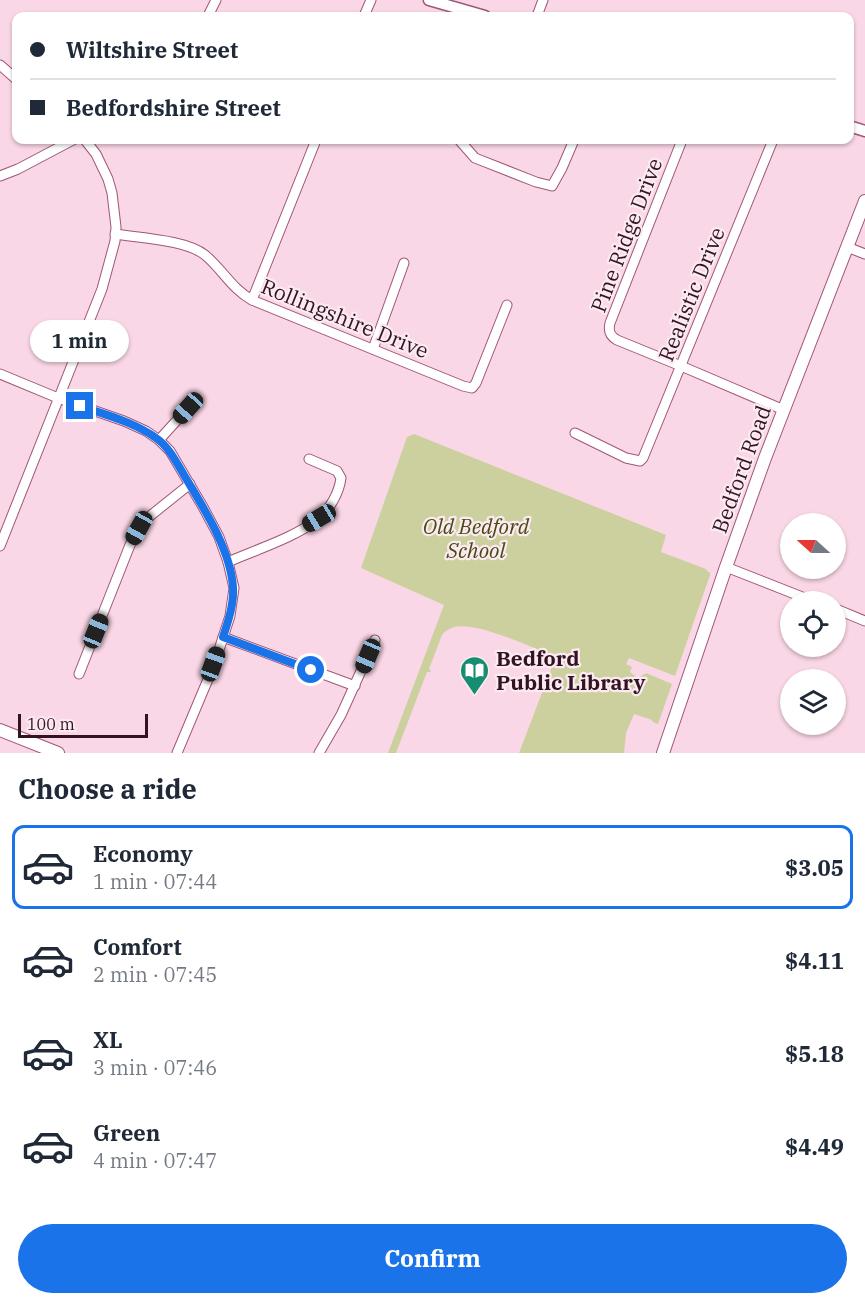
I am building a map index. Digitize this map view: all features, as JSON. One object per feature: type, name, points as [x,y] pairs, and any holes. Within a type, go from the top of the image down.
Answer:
[{"type":"main road","name":"Bedford Road","points":[[663,753],[726,567],[865,201]]},
{"type":"main road","points":[[0,730],[58,753]]},
{"type":"street","points":[[429,0],[471,12]]},
{"type":"street","points":[[0,65],[12,76]]},
{"type":"street","points":[[0,176],[65,144]]},
{"type":"street","points":[[0,546],[102,289],[115,241],[112,193],[96,154],[88,144]]},
{"type":"street","points":[[252,300],[314,144]]},
{"type":"street","points":[[463,144],[475,158],[552,186],[572,144]]},
{"type":"street","name":"Pine Ridge Drive","points":[[680,144],[609,328],[610,334],[617,340],[784,410]]},
{"type":"street","name":"Realistic Drive","points":[[576,433],[626,458],[640,461],[648,448],[771,144]]},
{"type":"street","name":"Rollingshire Drive","points":[[115,234],[177,243],[201,252],[237,289],[252,300],[472,388],[507,305]]},
{"type":"street","points":[[847,247],[865,254]]},
{"type":"street","points":[[373,349],[404,263]]},
{"type":"street","points":[[0,374],[58,398],[124,421],[159,440],[170,451],[219,537],[234,588],[230,616],[177,753]]},
{"type":"street","points":[[159,440],[188,408]]},
{"type":"street","points":[[228,562],[291,535],[319,518],[333,501],[341,478],[336,471],[309,459]]},
{"type":"street","points":[[78,674],[139,528],[145,520],[190,484]]},
{"type":"street","points":[[0,517],[10,520]]},
{"type":"street","points":[[726,567],[788,591]]},
{"type":"street","points":[[846,613],[865,621]]},
{"type":"street","points":[[223,637],[355,686]]},
{"type":"street","points":[[319,753],[341,716],[375,640]]},
{"type":"green space","name":"Old Bedford School","points":[[414,434],[666,535],[661,552],[710,572],[675,676],[629,658],[626,664],[632,667],[630,672],[638,678],[646,673],[672,684],[658,724],[634,714],[626,733],[624,753],[519,753],[553,664],[549,654],[502,635],[464,626],[454,627],[442,635],[429,669],[431,671],[427,672],[396,753],[388,753],[444,605],[361,568],[407,437]]},
{"type":"place","name":"Bedford Public Library","points":[[475,696]]},
{"type":"route","points":[[80,406],[146,431],[170,451],[219,537],[228,562],[234,588],[230,616],[223,637],[311,670]]}]
